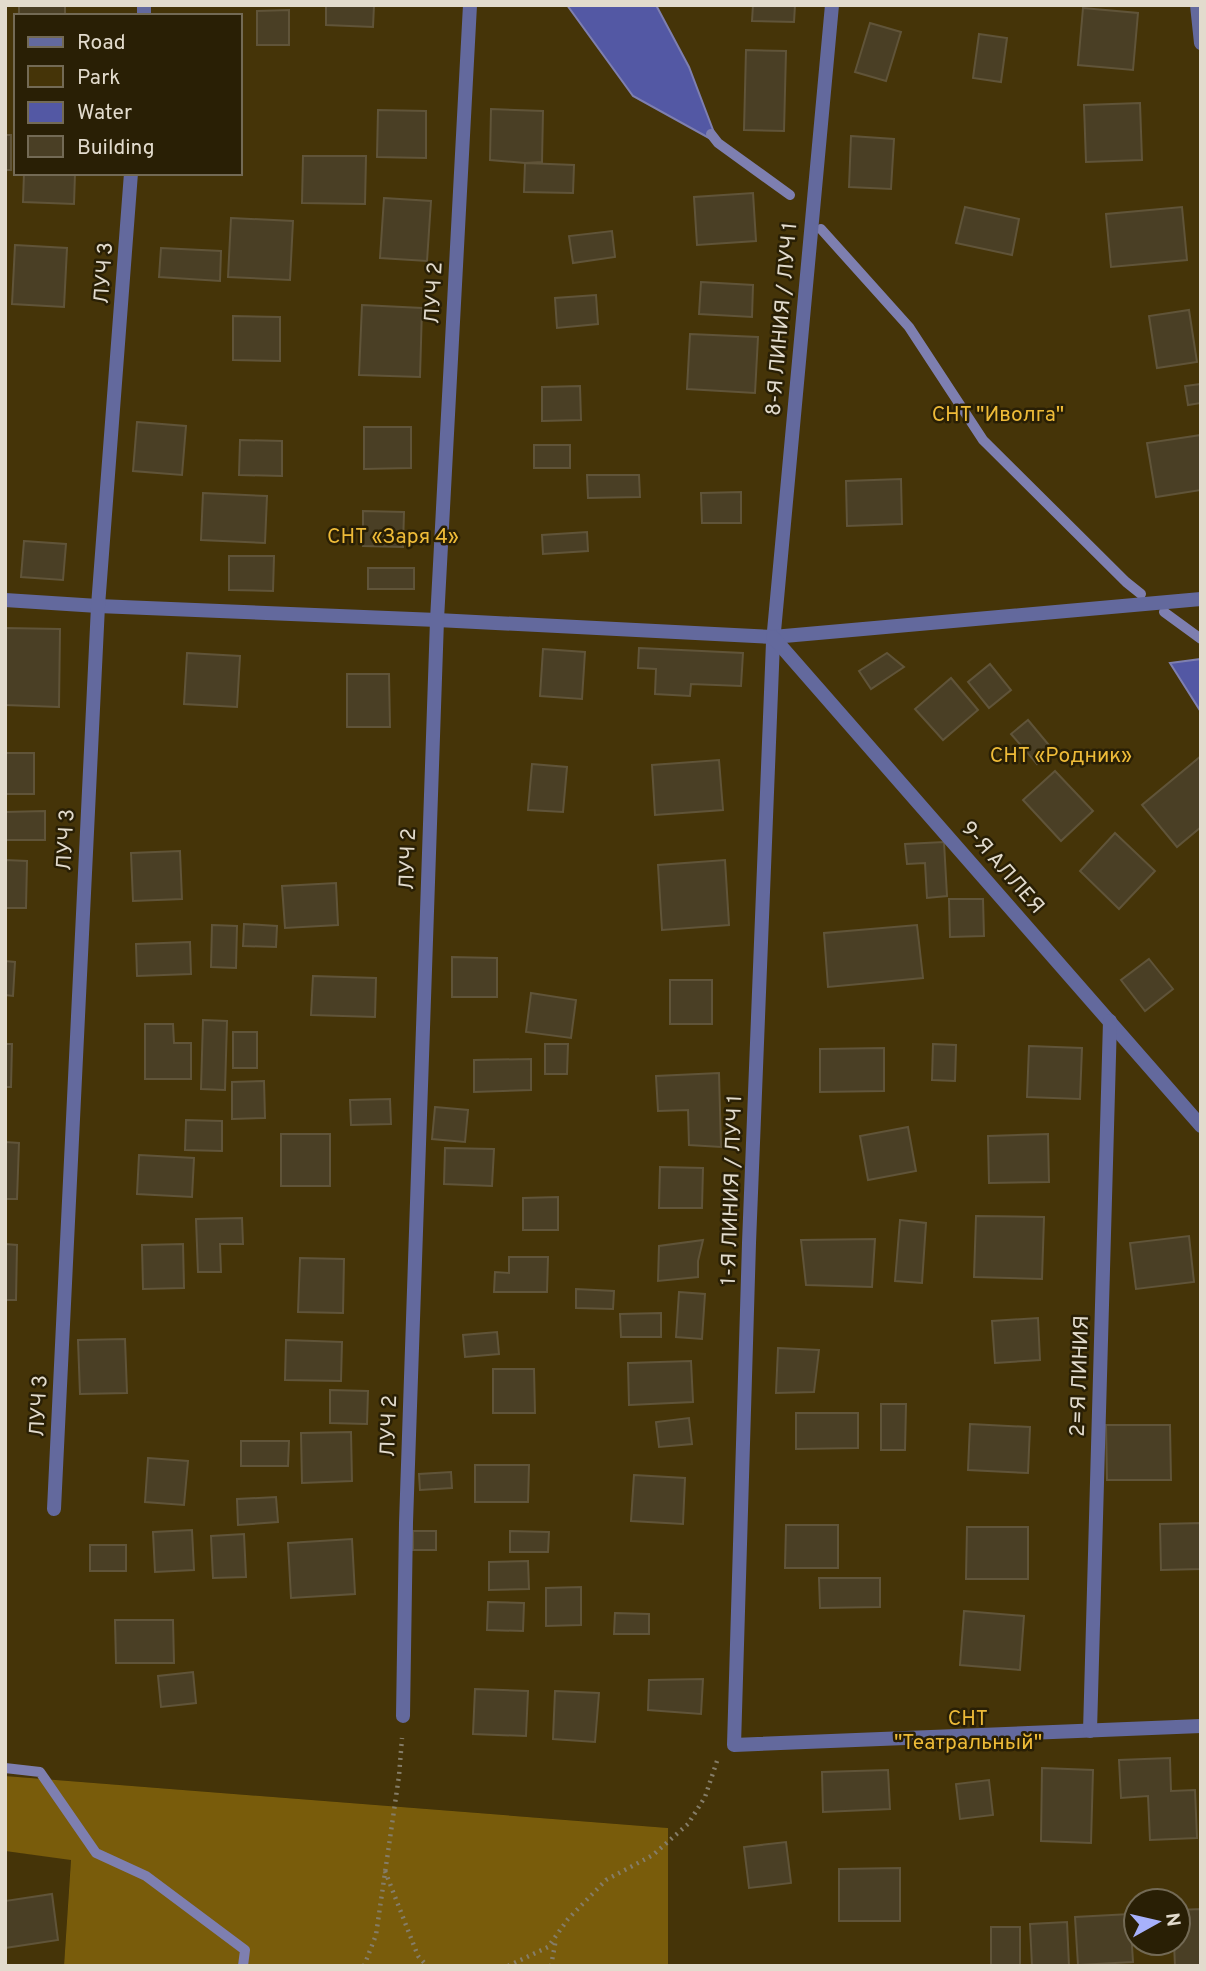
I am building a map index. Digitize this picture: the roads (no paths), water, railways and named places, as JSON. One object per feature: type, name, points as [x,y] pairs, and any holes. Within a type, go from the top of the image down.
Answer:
[{"type":"street","name":"ЛУЧ 2","points":[[403,1716],[406,1509],[436,620],[470,5]]},
{"type":"street","name":"8-Я ЛИНИЯ / ЛУЧ 1","points":[[773,637],[832,5]]},
{"type":"street","points":[[1197,5],[1201,43]]},
{"type":"street","name":"ЛУЧ 3","points":[[54,1509],[98,606],[131,175]]},
{"type":"street","points":[[5,600],[773,637],[1201,599]]},
{"type":"street","name":"9-Я АЛЛЕЯ","points":[[773,637],[1201,1126]]},
{"type":"street","name":"1-Я ЛИНИЯ / ЛУЧ 1","points":[[773,637],[749,1243],[734,1742],[1090,1731]]},
{"type":"street","name":"2=Я ЛИНИЯ","points":[[1090,1731],[1110,1021]]},
{"type":"street","points":[[1090,1731],[1201,1726]]},
{"type":"water","points":[[567,5],[656,5],[689,67],[718,143],[633,96]]},
{"type":"water","points":[[1201,659],[1201,712],[1170,663]]},
{"type":"waterway","points":[[711,134],[718,143],[790,195]]},
{"type":"waterway","points":[[821,229],[909,327],[983,440],[1141,594]]},
{"type":"waterway","points":[[1164,612],[1201,639]]},
{"type":"waterway","points":[[5,1768],[40,1772],[96,1853],[146,1876],[245,1950],[243,1966]]},
{"type":"park label","name":"СНТ \"Иволга\"","points":[[998,414]]},
{"type":"park label","name":"СНТ «Заря 4»","points":[[393,536]]},
{"type":"park label","name":"СНТ «Родник»","points":[[1061,755]]},
{"type":"park label","name":"СНТ \"Театральный\"","points":[[968,1730]]}]
